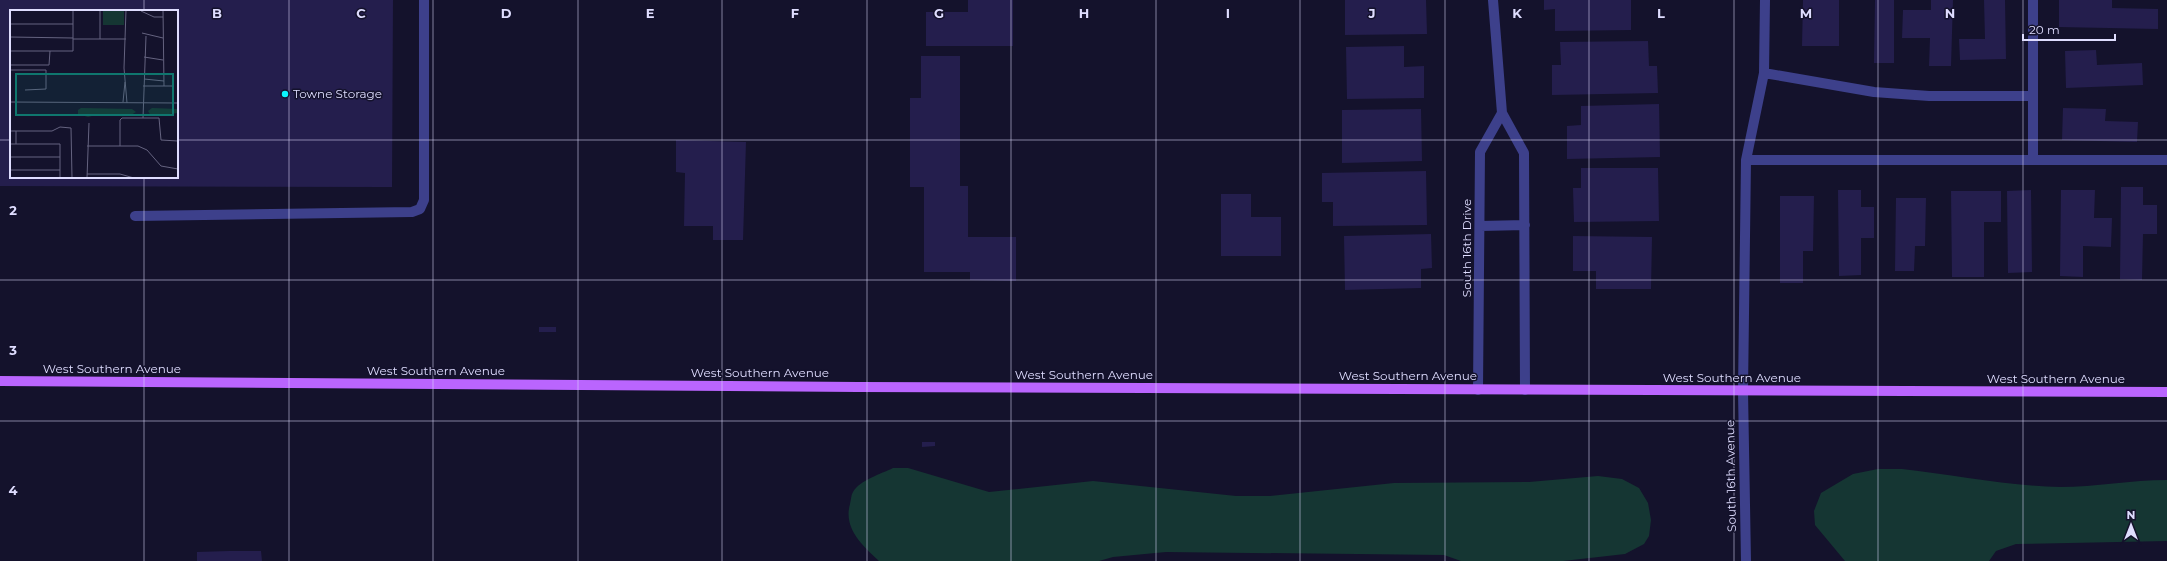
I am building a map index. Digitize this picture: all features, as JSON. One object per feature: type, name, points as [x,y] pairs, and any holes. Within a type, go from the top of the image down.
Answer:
[{"type":"main road","name":"West Southern Avenue","points":[[0,381],[1478,390],[2167,392]]},
{"type":"street","points":[[135,216],[412,212],[420,209],[424,200],[424,0]]},
{"type":"street","points":[[1493,0],[1502,113],[1524,153],[1525,390]]},
{"type":"street","name":"South 16th Avenue","points":[[1746,561],[1743,391],[1746,160],[1764,73],[1765,0]]},
{"type":"street","points":[[2033,0],[2033,160]]},
{"type":"street","points":[[1764,73],[1880,92],[1929,96],[2033,96]]},
{"type":"street","name":"South 16th Drive","points":[[1478,390],[1480,152],[1502,113]]},
{"type":"street","points":[[1746,160],[2167,160]]},
{"type":"street","points":[[1480,226],[1525,225]]},
{"type":"green space","points":[[893,468],[908,468],[989,492],[1093,481],[1236,496],[1270,496],[1394,483],[1529,482],[1598,476],[1622,479],[1639,488],[1648,503],[1651,520],[1649,536],[1644,544],[1625,554],[1563,561],[1461,561],[1444,555],[1166,552],[1113,557],[1099,561],[879,561],[856,536],[849,521],[849,513],[852,495],[856,488],[871,478]]},
{"type":"green space","points":[[1878,469],[1902,469],[2001,482],[2060,487],[2167,480],[2167,541],[2016,544],[1996,551],[1989,561],[1845,561],[1815,525],[1814,511],[1821,493],[1853,474]]},
{"type":"building","name":"Towne Storage","points":[[0,0],[393,0],[392,187],[0,186]]},
{"type":"building","points":[[968,0],[1013,0],[1013,46],[926,46],[926,12],[968,12]]},
{"type":"building","points":[[1345,0],[1426,0],[1427,34],[1345,35]]},
{"type":"building","points":[[1544,0],[1631,0],[1631,30],[1555,31],[1555,9],[1544,10]]},
{"type":"building","points":[[1803,0],[1839,0],[1839,46],[1802,46]]},
{"type":"building","points":[[1875,0],[1894,0],[1894,63],[1874,63]]},
{"type":"building","points":[[1931,0],[1953,0],[1951,66],[1929,66],[1930,38],[1902,38],[1903,10],[1931,10]]},
{"type":"building","points":[[1984,0],[2005,0],[2006,59],[1960,60],[1959,39],[1985,39]]},
{"type":"building","points":[[2059,0],[2112,0],[2112,8],[2158,9],[2158,29],[2059,27]]},
{"type":"building","points":[[1648,41],[1649,66],[1657,66],[1658,93],[1552,95],[1552,65],[1561,65],[1560,42]]},
{"type":"building","points":[[1404,46],[1404,67],[1424,66],[1424,98],[1347,99],[1346,47]]},
{"type":"building","points":[[2096,50],[2097,65],[2142,63],[2143,85],[2066,88],[2065,51]]},
{"type":"building","points":[[921,56],[960,56],[960,186],[968,186],[968,237],[1016,237],[1016,281],[970,280],[970,272],[924,272],[924,187],[910,187],[910,98],[921,98]]},
{"type":"building","points":[[1659,104],[1660,157],[1567,159],[1567,126],[1581,125],[1581,106]]},
{"type":"building","points":[[2063,108],[2106,109],[2105,121],[2138,122],[2137,142],[2062,140]]},
{"type":"building","points":[[1421,109],[1422,161],[1342,163],[1342,110]]},
{"type":"building","points":[[676,140],[746,142],[743,240],[713,240],[713,226],[684,226],[685,173],[676,172]]},
{"type":"building","points":[[1581,168],[1658,168],[1659,221],[1574,222],[1573,188],[1581,188]]},
{"type":"building","points":[[1426,171],[1427,225],[1333,226],[1333,202],[1322,202],[1322,173]]},
{"type":"building","points":[[2121,187],[2143,187],[2143,205],[2157,205],[2157,234],[2143,234],[2142,280],[2120,279]]},
{"type":"building","points":[[1838,190],[1861,190],[1861,207],[1874,207],[1874,238],[1861,238],[1861,275],[1839,276]]},
{"type":"building","points":[[2031,190],[2032,272],[2008,273],[2007,191]]},
{"type":"building","points":[[2061,190],[2095,190],[2094,218],[2112,218],[2111,247],[2083,246],[2083,277],[2060,276]]},
{"type":"building","points":[[1951,191],[2001,191],[2001,222],[1984,222],[1984,277],[1952,277]]},
{"type":"building","points":[[1221,194],[1251,194],[1251,217],[1281,217],[1281,256],[1221,256]]},
{"type":"building","points":[[1780,196],[1814,196],[1813,251],[1803,251],[1803,283],[1780,283]]},
{"type":"building","points":[[1896,198],[1926,198],[1925,246],[1915,246],[1914,271],[1895,271]]},
{"type":"building","points":[[1431,234],[1432,268],[1421,269],[1421,288],[1345,290],[1344,236]]},
{"type":"building","points":[[1573,236],[1652,237],[1651,289],[1596,289],[1596,271],[1573,271]]},
{"type":"building","points":[[539,327],[556,327],[556,332],[539,332]]},
{"type":"building","points":[[922,442],[935,442],[935,446],[922,447]]},
{"type":"building","points":[[261,551],[262,561],[197,561],[197,552]]},
{"type":"place","name":"Towne Storage","points":[[285,94]]}]
